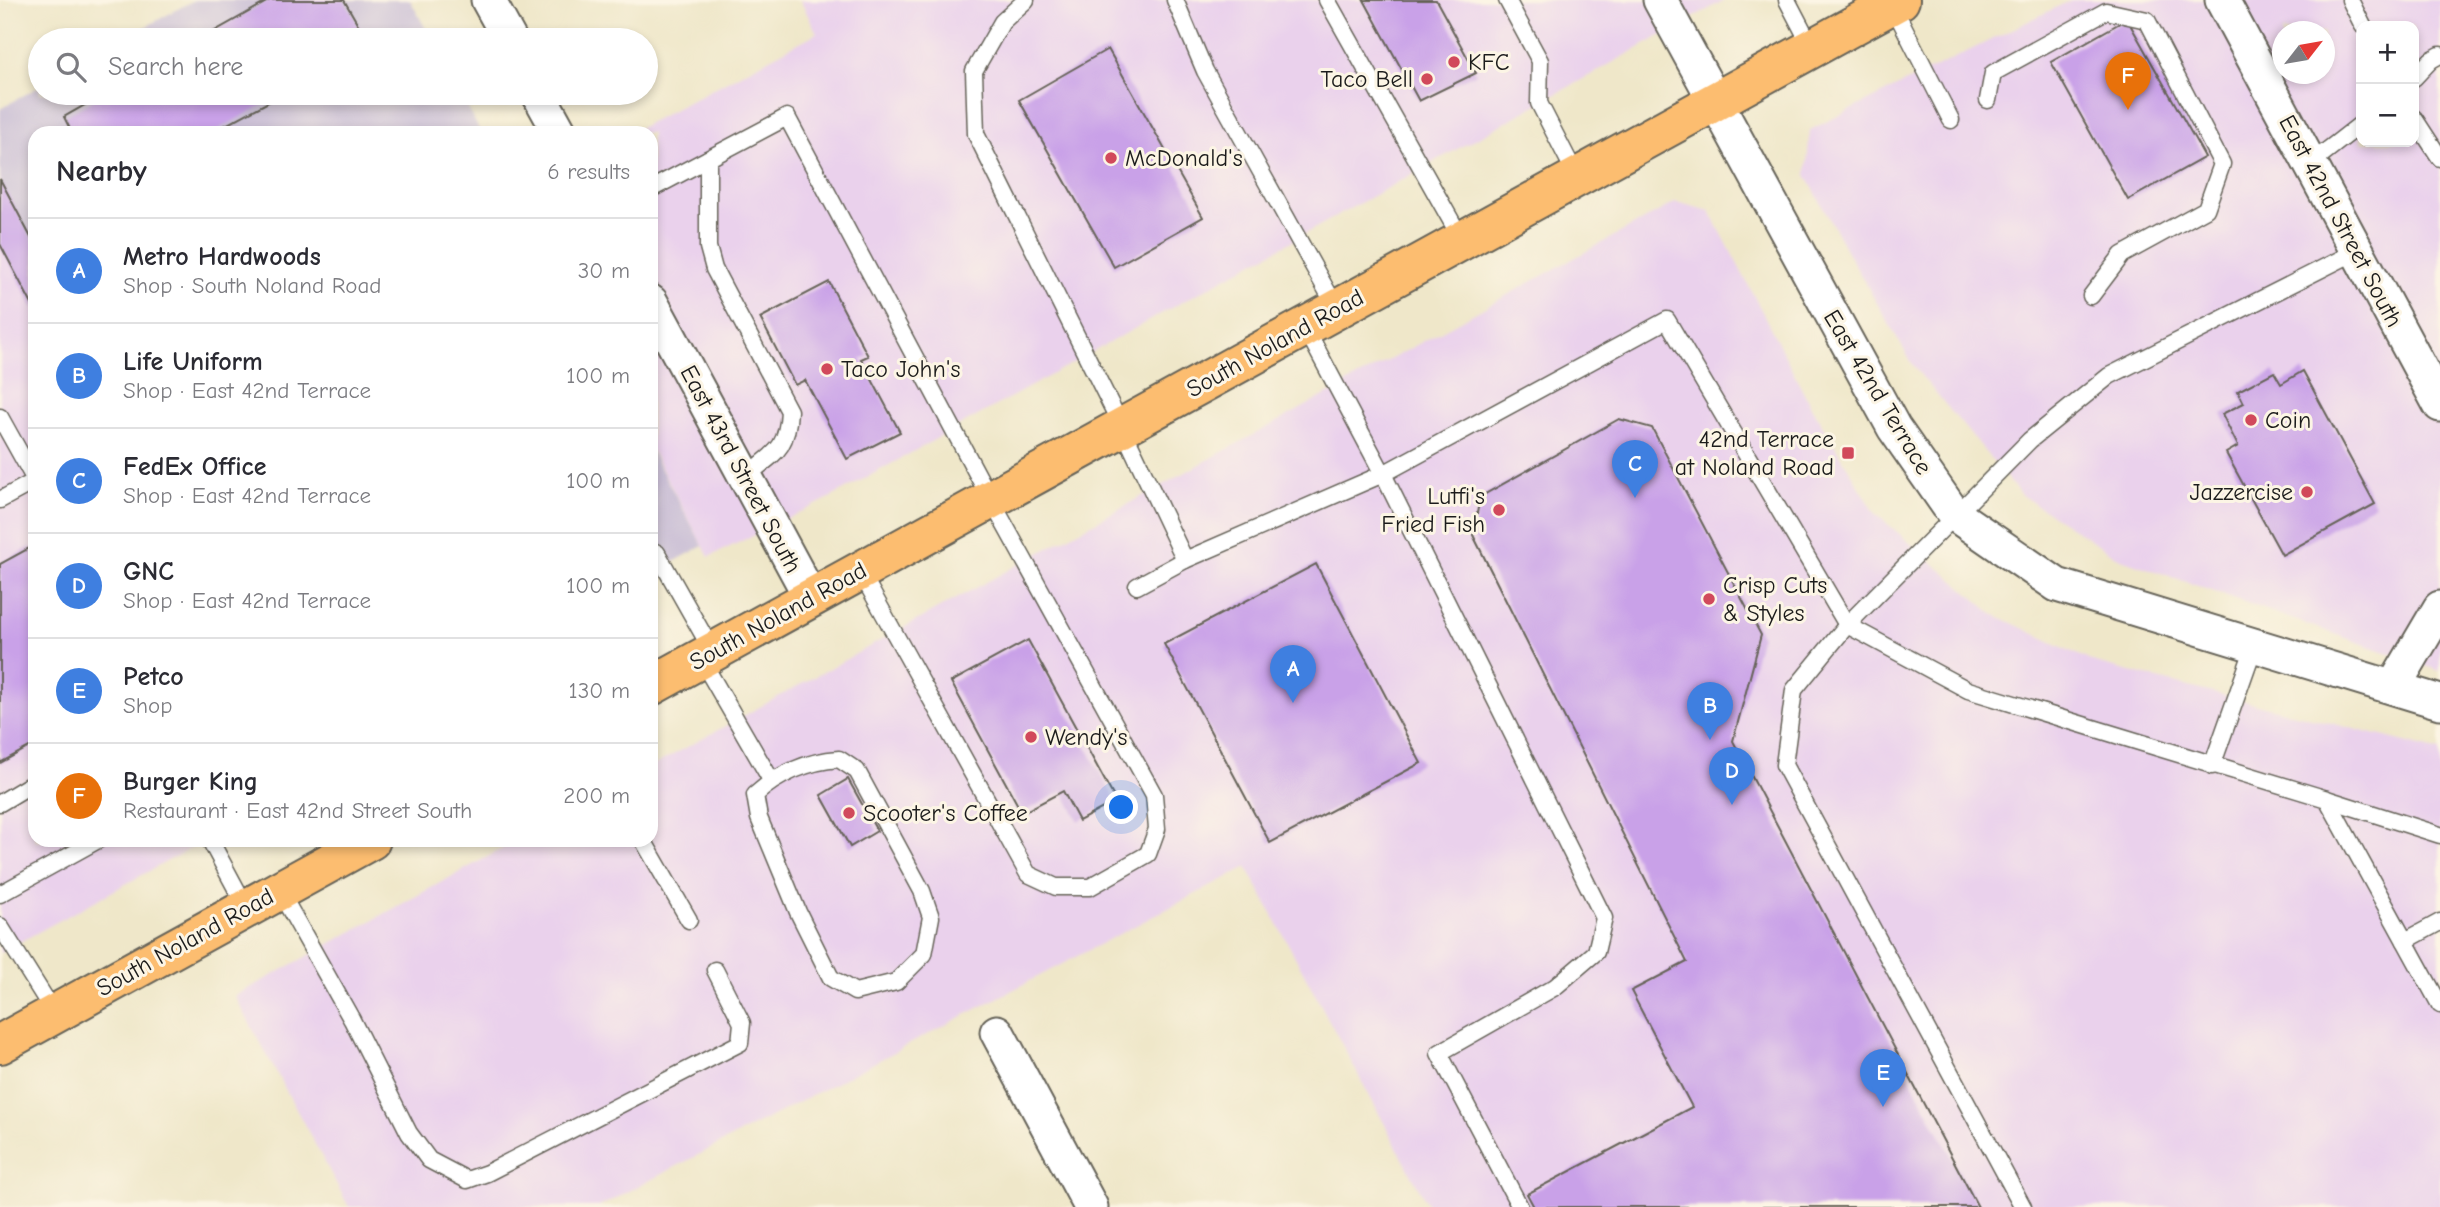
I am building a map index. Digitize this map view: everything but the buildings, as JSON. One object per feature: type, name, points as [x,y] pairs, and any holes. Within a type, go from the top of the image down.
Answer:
[{"type":"main road","name":"South Noland Road","points":[[658,682],[1896,2]]},
{"type":"main road","name":"South Noland Road","points":[[0,1044],[358,847]]},
{"type":"street","points":[[488,0],[503,28]]},
{"type":"street","name":"East 42nd Terrace","points":[[1660,0],[1894,428],[1954,514],[2057,585],[2440,702]]},
{"type":"street","name":"East 42nd Street South","points":[[2222,0],[2440,405]]},
{"type":"street","points":[[545,105],[556,126]]},
{"type":"street","name":"East 43rd Street South","points":[[658,315],[811,598]]},
{"type":"street","points":[[2394,686],[2440,608]]},
{"type":"street","points":[[997,1032],[1091,1207]]},
{"type":"lane","points":[[1026,0],[1002,22],[974,71],[976,134],[1185,560]]},
{"type":"lane","points":[[1175,0],[1205,71],[1321,318],[1383,474],[1604,918],[1596,952],[1555,987],[1439,1053],[1520,1207]]},
{"type":"lane","points":[[1327,0],[1462,240]]},
{"type":"lane","points":[[1507,0],[1540,61],[1539,103],[1577,177]]},
{"type":"lane","points":[[1787,0],[1812,48]]},
{"type":"lane","points":[[2350,0],[2360,21]]},
{"type":"lane","points":[[1896,2],[1951,120]]},
{"type":"lane","points":[[1987,100],[1993,73],[2106,11],[2147,20],[2222,164],[2206,209],[2122,255],[2091,296]]},
{"type":"lane","points":[[2419,73],[2440,55]]},
{"type":"lane","points":[[658,185],[787,117],[991,500],[1154,795],[1157,829],[1148,855],[1090,887],[1056,887],[1028,874],[860,571]]},
{"type":"lane","points":[[2419,126],[2440,158]]},
{"type":"lane","points":[[2311,163],[2356,128]]},
{"type":"lane","points":[[708,159],[708,247],[714,269],[789,411],[788,432],[781,447],[745,477]]},
{"type":"lane","points":[[2023,1207],[1784,765],[1794,690],[1847,625],[1954,514],[2030,440],[2109,376],[2357,251]]},
{"type":"lane","points":[[1137,586],[1185,560],[1383,474],[1667,320],[1847,625],[1968,690],[2440,835]]},
{"type":"lane","points":[[0,416],[28,468]]},
{"type":"lane","points":[[0,500],[28,485]]},
{"type":"lane","points":[[658,555],[771,780]]},
{"type":"lane","points":[[2213,766],[2255,644]]},
{"type":"lane","points":[[818,760],[839,760],[857,771],[922,891],[931,917],[923,954],[896,982],[855,992],[831,978],[798,912],[759,818],[755,795],[771,780],[818,760]]},
{"type":"lane","points":[[0,803],[28,786]]},
{"type":"lane","points":[[2327,799],[2440,1005]]},
{"type":"lane","points":[[0,894],[85,847]]},
{"type":"lane","points":[[216,847],[263,900],[352,1020],[410,1133],[429,1160],[467,1180],[487,1173],[740,1043],[742,1023],[715,970]]},
{"type":"lane","points":[[647,847],[689,920]]},
{"type":"lane","points":[[2405,941],[2440,922]]},
{"type":"lane","points":[[0,926],[55,1014]]},
{"type":"shaded area","points":[[194,0],[410,0],[425,28],[144,28]]},
{"type":"shaded area","points":[[800,0],[1725,0],[828,499],[709,557],[658,462],[658,126],[643,126],[817,33]]},
{"type":"shaded area","points":[[2071,0],[2440,0],[2440,671],[2121,559],[2021,495],[1914,367],[1806,175],[1810,130]]},
{"type":"shaded area","points":[[28,93],[28,105],[466,105],[477,126],[28,126],[28,297],[0,244],[0,109]]},
{"type":"shaded area","points":[[1676,202],[1710,211],[1812,408],[1876,514],[1993,614],[2095,663],[2440,751],[2440,1207],[1429,1207],[1247,867],[599,1207],[349,1207],[235,996],[505,847],[658,847],[658,763]]},
{"type":"shaded area","points":[[0,244],[28,297],[28,847],[193,847],[0,953]]},
{"type":"shaded area","points":[[658,464],[703,546],[658,570]]},
{"type":"place","name":"KFC","points":[[1454,62]]},
{"type":"place","name":"Taco Bell","points":[[1427,79]]},
{"type":"place","name":"Burger King","points":[[2128,110]]},
{"type":"place","name":"McDonald's","points":[[1111,158]]},
{"type":"place","name":"Taco John's","points":[[827,369]]},
{"type":"place","name":"Coin","points":[[2251,420]]},
{"type":"place","name":"42nd Terrace at Noland Road","points":[[1848,453]]},
{"type":"place","name":"Jazzercise","points":[[2307,492]]},
{"type":"place","name":"FedEx Office","points":[[1635,498]]},
{"type":"place","name":"Lutfi's Fried Fish","points":[[1499,510]]},
{"type":"place","name":"Crisp Cuts & Styles","points":[[1709,599]]},
{"type":"place","name":"Metro Hardwoods","points":[[1293,703]]},
{"type":"place","name":"Wendy's","points":[[1031,737]]},
{"type":"place","name":"Life Uniform","points":[[1710,740]]},
{"type":"place","name":"GNC","points":[[1732,805]]},
{"type":"place","name":"Scooter's Coffee","points":[[849,813]]},
{"type":"place","name":"Petco","points":[[1883,1107]]}]
